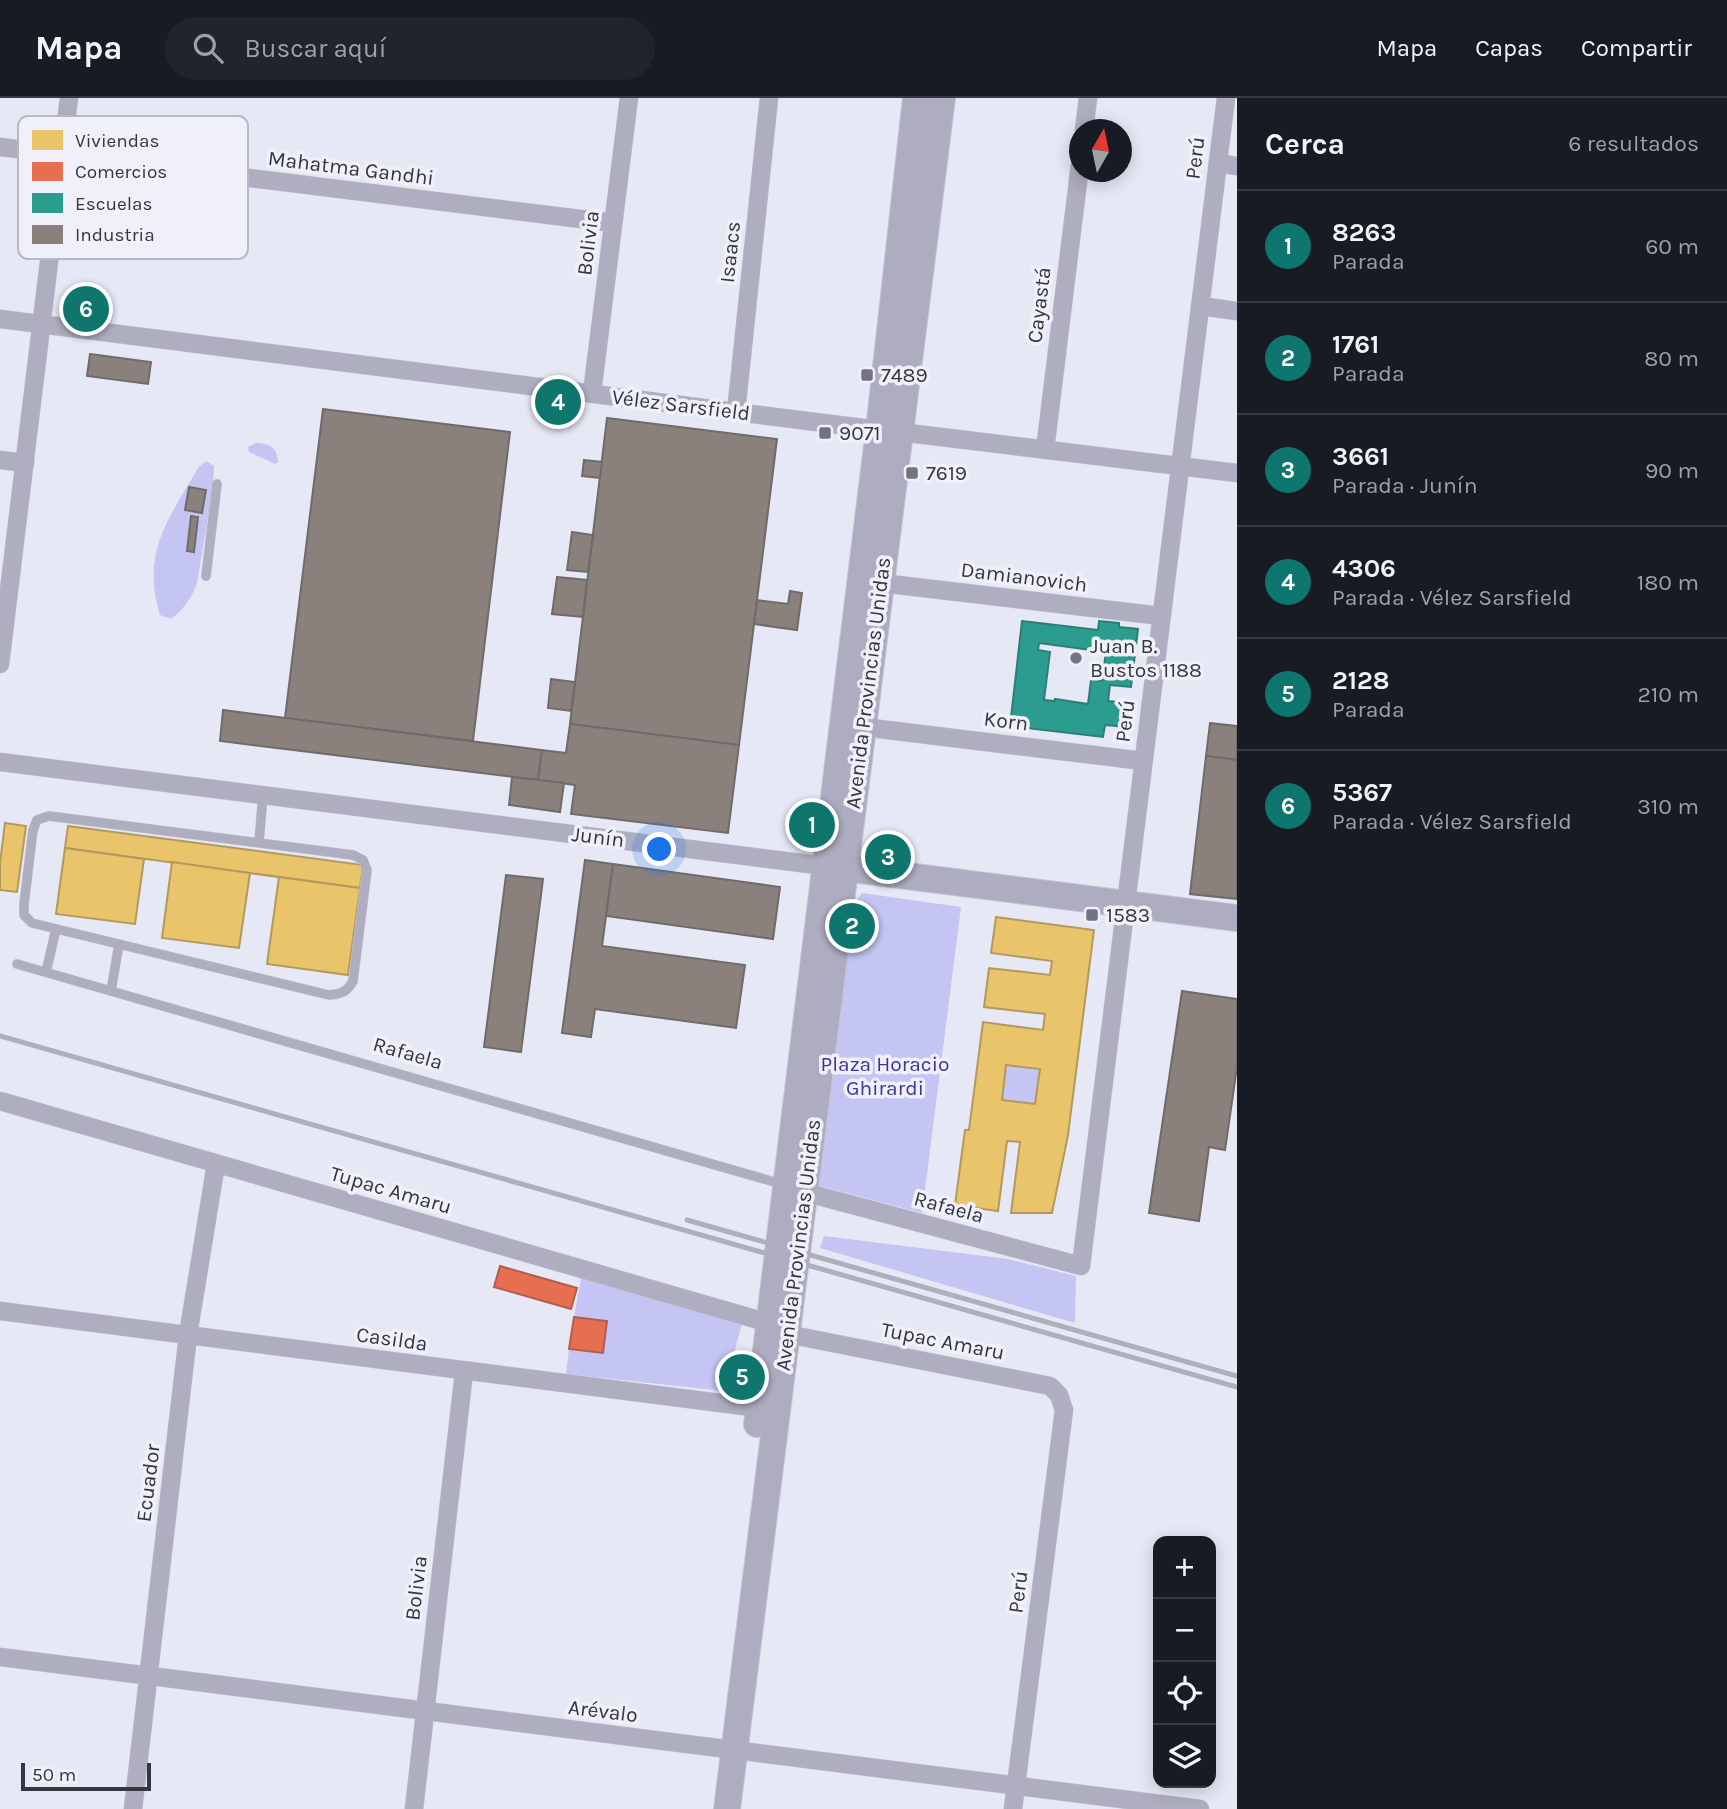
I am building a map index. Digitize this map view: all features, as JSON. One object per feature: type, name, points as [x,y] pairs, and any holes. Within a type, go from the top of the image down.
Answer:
[{"type":"main road","name":"Avenida Provincias Unidas","points":[[835,867],[863,727],[881,583],[889,431],[916,98]]},
{"type":"main road","name":"Avenida Provincias Unidas","points":[[710,1809],[726,1749],[889,431],[942,98]]},
{"type":"main road","name":"Junín","points":[[835,867],[1237,918]]},
{"type":"main road","name":"Avenida Provincias Unidas","points":[[726,1749],[727,1809]]},
{"type":"street","points":[[67,116],[69,98]]},
{"type":"street","name":"Bolivia","points":[[592,393],[629,98]]},
{"type":"street","name":"Isaacs","points":[[736,412],[769,98]]},
{"type":"street","points":[[1085,119],[1088,98]]},
{"type":"street","name":"Perú","points":[[1081,1266],[1226,98]]},
{"type":"street","name":"Mahatma Gandhi","points":[[0,147],[18,149]]},
{"type":"street","points":[[1217,163],[1237,166]]},
{"type":"street","name":"Mahatma Gandhi","points":[[248,178],[613,223]]},
{"type":"street","name":"Cayastá","points":[[1045,450],[1078,182]]},
{"type":"street","points":[[0,664],[4,594],[25,463],[50,259]]},
{"type":"street","points":[[1200,306],[1237,311]]},
{"type":"street","name":"Vélez Sarsfield","points":[[0,319],[1237,473]]},
{"type":"street","points":[[0,460],[25,463]]},
{"type":"street","name":"Damianovich","points":[[881,583],[1161,616]]},
{"type":"street","name":"Korn","points":[[863,727],[1143,761]]},
{"type":"street","name":"Junín","points":[[0,762],[835,867]]},
{"type":"street","name":"Tupac Amaru","points":[[0,1101],[778,1328],[1050,1385]]},
{"type":"street","name":"Ecuador","points":[[132,1809],[188,1335],[216,1164]]},
{"type":"street","name":"Rafaela","points":[[795,1189],[1081,1266]]},
{"type":"street","name":"Casilda","points":[[0,1311],[768,1409]]},
{"type":"street","name":"Bolivia","points":[[414,1809],[464,1372]]},
{"type":"street","name":"Perú","points":[[1013,1809],[1065,1410],[1059,1395],[1050,1385]]},
{"type":"street","name":"Arévalo","points":[[0,1657],[1200,1809]]},
{"type":"lane","points":[[206,576],[217,484]]},
{"type":"lane","points":[[259,842],[263,795]]},
{"type":"lane","points":[[49,816],[353,855],[363,860],[367,870],[353,981],[349,988],[340,994],[329,995],[56,929],[32,923],[24,915],[33,830],[37,820],[49,816]]},
{"type":"lane","points":[[46,972],[56,929]]},
{"type":"lane","points":[[111,991],[119,944]]},
{"type":"lane","name":"Rafaela","points":[[17,964],[795,1189]]},
{"type":"green space","points":[[256,443],[272,447],[278,462],[275,464],[249,452],[248,447]]},
{"type":"green space","points":[[206,461],[214,466],[213,488],[197,583],[187,602],[171,619],[160,615],[155,593],[156,555],[161,537],[177,504],[198,468]]},
{"type":"green space","name":"Plaza Horacio Ghirardi","points":[[862,893],[961,907],[922,1213],[816,1185],[851,908]]},
{"type":"green space","points":[[1006,1065],[1040,1069],[1035,1104],[1002,1100]]},
{"type":"green space","points":[[824,1236],[1008,1259],[1076,1276],[1075,1323],[820,1248]]},
{"type":"green space","points":[[582,1273],[742,1323],[724,1391],[566,1374],[569,1349],[603,1352],[607,1321],[574,1317]]},
{"type":"building: Viviendas","points":[[5,823],[26,826],[17,892],[0,890]]},
{"type":"building: Viviendas","points":[[68,826],[363,865],[360,888],[65,848]]},
{"type":"building: Viviendas","points":[[65,848],[144,859],[135,924],[56,914]]},
{"type":"building: Viviendas","points":[[172,862],[250,873],[239,948],[162,938]]},
{"type":"building: Viviendas","points":[[279,877],[360,888],[348,975],[267,964]]},
{"type":"building: Viviendas","points":[[996,917],[1094,930],[1068,1135],[1052,1213],[1011,1213],[1020,1142],[1007,1141],[998,1211],[955,1205],[965,1130],[969,1130],[983,1022],[1043,1030],[1045,1014],[984,1007],[989,968],[1050,975],[1052,961],[991,953]],"holes":[[[1006,1065],[1040,1069],[1035,1104],[1002,1100]]]},
{"type":"building: Comercios","points":[[500,1266],[577,1288],[571,1309],[494,1287]]},
{"type":"building: Comercios","points":[[574,1317],[607,1321],[603,1353],[569,1349]]},
{"type":"building: Escuelas","name":"Juan B. Bustos 1188","points":[[1022,621],[1098,630],[1099,621],[1138,629],[1131,687],[1110,685],[1108,701],[1129,703],[1126,727],[1105,725],[1103,737],[1010,726]],"holes":[[[1039,643],[1106,652],[1102,681],[1091,680],[1088,704],[1044,700],[1050,652],[1038,650]]]},
{"type":"building: Industria","points":[[90,354],[151,362],[148,384],[87,376]]},
{"type":"building: Industria","points":[[323,409],[510,432],[473,741],[285,718]]},
{"type":"building: Industria","points":[[607,418],[777,439],[739,745],[570,724]]},
{"type":"building: Industria","points":[[584,460],[602,462],[600,478],[582,476]]},
{"type":"building: Industria","points":[[189,487],[206,490],[202,513],[185,510]]},
{"type":"building: Industria","points":[[191,516],[198,517],[194,552],[187,551]]},
{"type":"building: Industria","points":[[572,532],[593,535],[588,572],[567,570]]},
{"type":"building: Industria","points":[[557,577],[587,580],[583,617],[552,614]]},
{"type":"building: Industria","points":[[790,591],[802,593],[797,630],[754,624],[757,600],[788,604]]},
{"type":"building: Industria","points":[[551,679],[575,682],[571,711],[548,708]]},
{"type":"building: Industria","points":[[223,710],[542,750],[538,780],[220,741]]},
{"type":"building: Industria","points":[[1210,723],[1237,726],[1237,760],[1206,756]]},
{"type":"building: Industria","points":[[570,724],[739,745],[728,833],[571,814],[575,785],[538,780],[542,750],[566,753]]},
{"type":"building: Industria","points":[[1206,756],[1237,760],[1237,899],[1190,894]]},
{"type":"building: Industria","points":[[512,777],[564,783],[560,812],[509,805]]},
{"type":"building: Industria","points":[[585,860],[613,864],[602,946],[745,965],[736,1028],[595,1009],[591,1037],[562,1033]]},
{"type":"building: Industria","points":[[613,864],[780,887],[773,939],[606,916]]},
{"type":"building: Industria","points":[[506,875],[543,879],[521,1052],[484,1047]]},
{"type":"building: Industria","points":[[1182,991],[1237,999],[1237,1067],[1225,1150],[1209,1147],[1199,1221],[1149,1213]]},
{"type":"railway","points":[[0,1036],[1237,1387]]},
{"type":"railway","points":[[687,1220],[1237,1376]]},
{"type":"place","name":"5367","points":[[86,309]]},
{"type":"place","name":"7489","points":[[867,375]]},
{"type":"place","name":"4306","points":[[558,402]]},
{"type":"place","name":"9071","points":[[825,433]]},
{"type":"place","name":"7619","points":[[912,473]]},
{"type":"place","name":"Juan B. Bustos 1188","points":[[1076,658]]},
{"type":"place","name":"8263","points":[[812,825]]},
{"type":"place","name":"3661","points":[[888,857]]},
{"type":"place","name":"1583","points":[[1092,915]]},
{"type":"place","name":"1761","points":[[852,926]]},
{"type":"place","name":"2128","points":[[742,1377]]}]
